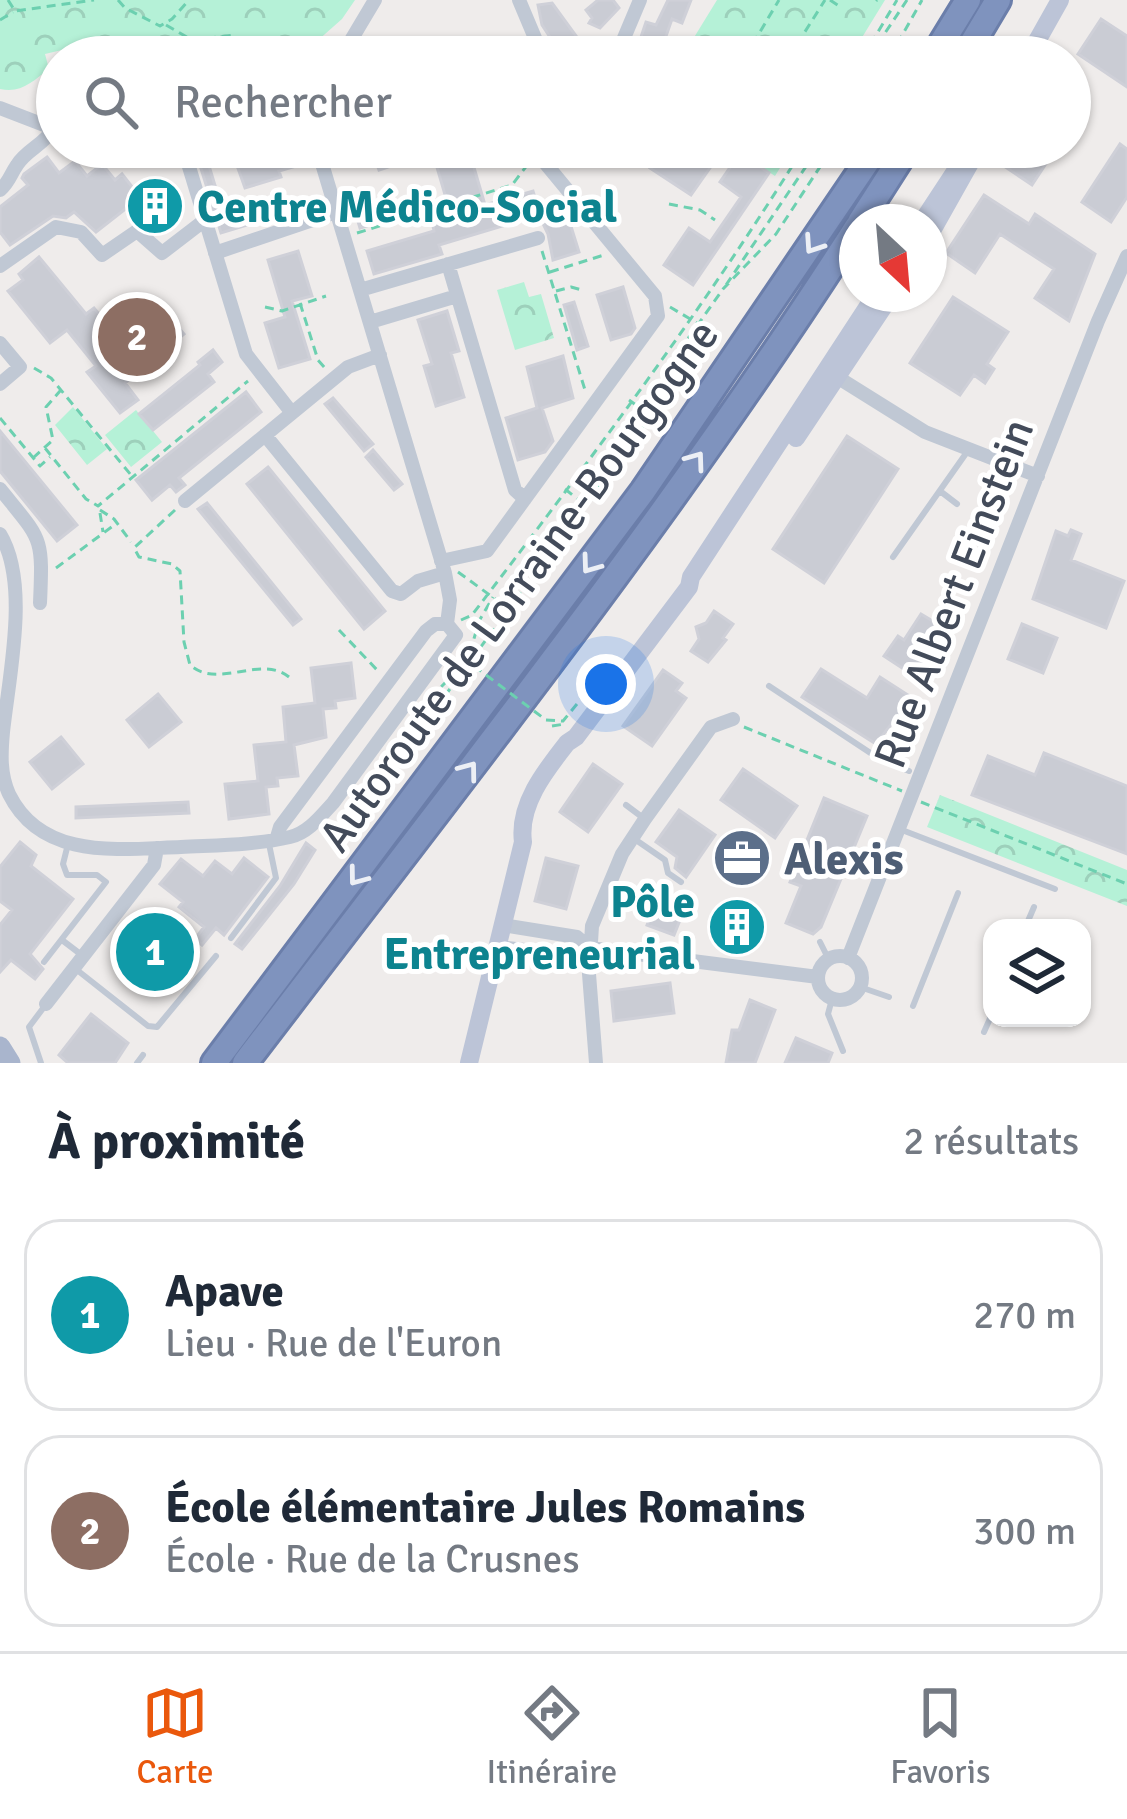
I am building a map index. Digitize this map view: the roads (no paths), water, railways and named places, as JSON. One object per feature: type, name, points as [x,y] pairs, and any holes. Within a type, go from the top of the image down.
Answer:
[{"type":"highway","points":[[946,36],[968,0]]},
{"type":"highway","points":[[977,36],[998,0]]},
{"type":"highway","name":"Autoroute de Lorraine-Bourgogne","points":[[214,1063],[631,508],[863,168]]},
{"type":"highway","name":"Autoroute de Lorraine-Bourgogne","points":[[872,204],[895,168]]},
{"type":"highway","name":"Autoroute de Lorraine-Bourgogne","points":[[245,1063],[559,651],[839,254]]},
{"type":"main road","points":[[1040,36],[1060,0]]},
{"type":"main road","points":[[935,204],[960,168]]},
{"type":"main road","points":[[946,204],[964,168]]},
{"type":"main road","points":[[832,374],[866,312]]},
{"type":"main road","points":[[469,1063],[523,842],[550,784],[575,745],[566,734],[626,675],[688,587],[697,582],[832,374],[878,312]]},
{"type":"main road","points":[[0,1047],[10,1063]]},
{"type":"street","points":[[354,36],[375,0]]},
{"type":"street","points":[[519,0],[534,36]]},
{"type":"street","points":[[625,36],[640,0]]},
{"type":"street","points":[[0,109],[36,122]]},
{"type":"street","points":[[0,190],[18,162],[36,148]]},
{"type":"street","points":[[189,168],[246,354],[292,413]]},
{"type":"street","points":[[0,534],[10,554],[16,588],[1,780],[28,820],[68,844],[94,850],[292,837],[316,821],[454,641],[455,633],[447,623],[450,600],[434,535],[322,168]]},
{"type":"street","points":[[265,435],[392,591],[400,594],[443,567],[488,551],[658,316],[659,306],[634,271],[549,168]]},
{"type":"street","points":[[215,253],[336,212]]},
{"type":"street","points":[[0,266],[56,227],[81,232],[102,255],[140,231],[162,253],[205,220]]},
{"type":"street","points":[[360,290],[538,238]]},
{"type":"street","name":"Rue Albert Einstein","points":[[848,958],[1127,256]]},
{"type":"street","points":[[448,265],[515,490],[525,499]]},
{"type":"street","points":[[370,322],[458,296]]},
{"type":"street","points":[[0,343],[20,367],[0,384]]},
{"type":"street","points":[[185,501],[334,379],[356,363],[380,355]]},
{"type":"street","points":[[832,374],[904,422],[1038,476]]},
{"type":"street","points":[[0,489],[38,536],[40,603]]},
{"type":"street","points":[[273,839],[430,626],[447,623]]},
{"type":"street","points":[[596,1063],[590,1003],[592,926],[632,838],[704,735],[718,722],[733,719]]},
{"type":"street","points":[[299,802],[304,815],[316,821]]},
{"type":"street","points":[[46,1004],[154,865],[157,848]]},
{"type":"street","points":[[503,925],[577,937],[590,948],[818,976]]},
{"type":"street","points":[[498,947],[576,956],[590,948]]},
{"type":"street","points":[[848,958],[860,970],[860,987],[848,998],[832,998],[822,991],[818,976],[829,959],[848,958]]},
{"type":"lane","points":[[893,556],[969,449]]},
{"type":"lane","points":[[940,491],[956,504]]},
{"type":"lane","points":[[769,686],[875,756],[909,771]]},
{"type":"lane","points":[[626,805],[645,819]]},
{"type":"lane","points":[[899,829],[1055,890]]},
{"type":"lane","points":[[632,838],[665,860],[668,873],[681,882]]},
{"type":"lane","points":[[231,938],[276,878],[273,839]]},
{"type":"lane","points":[[44,962],[106,882],[98,875],[67,875],[63,864],[68,844]]},
{"type":"lane","points":[[913,1006],[958,893]]},
{"type":"lane","points":[[1029,919],[1034,907]]},
{"type":"lane","points":[[62,940],[78,962],[148,1026],[157,1027],[216,956]]},
{"type":"lane","points":[[820,942],[829,959]]},
{"type":"lane","points":[[860,987],[889,997]]},
{"type":"lane","points":[[832,998],[828,1014],[843,1051]]},
{"type":"lane","points":[[40,1063],[29,1027],[46,1004]]},
{"type":"lane","points":[[985,1032],[987,1027]]},
{"type":"place","name":"Centre Médico-Social","points":[[155,206]]},
{"type":"place","name":"École élémentaire Jules Romains","points":[[137,337]]},
{"type":"place","name":"Alexis","points":[[742,858]]},
{"type":"place","name":"Pôle Entrepreneurial","points":[[737,927]]},
{"type":"place","name":"Apave","points":[[155,952]]}]
